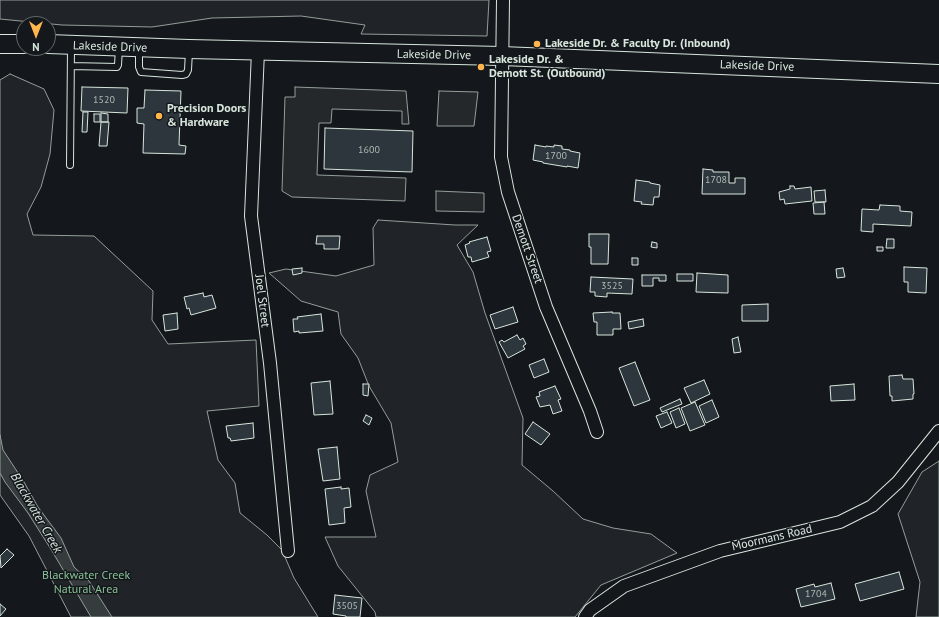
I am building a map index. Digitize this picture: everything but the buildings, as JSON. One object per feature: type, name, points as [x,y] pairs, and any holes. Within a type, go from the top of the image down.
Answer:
[{"type":"main road","points":[[0,44],[16,44]]},
{"type":"main road","name":"Lakeside Drive","points":[[56,44],[189,50],[502,56],[939,74]]},
{"type":"street","name":"Demott Street","points":[[503,0],[501,157],[508,192],[546,307],[590,411],[597,432]]},
{"type":"street","name":"Joel Street","points":[[258,51],[251,216],[270,363],[288,551]]},
{"type":"street","name":"Moormans Road","points":[[585,617],[590,610],[624,586],[720,551],[840,522],[872,506],[898,482],[939,431]]},
{"type":"lane","points":[[70,165],[71,45]]},
{"type":"lane","points":[[71,66],[116,67],[118,65],[119,47]]},
{"type":"lane","points":[[139,48],[139,68],[141,72],[182,75],[186,74],[188,70],[189,50]]},
{"type":"green space","points":[[0,0],[489,0],[487,36],[361,34],[365,25],[301,16],[212,18],[152,27],[56,24],[56,16],[16,16],[16,21],[0,19]]},
{"type":"green space","name":"Blackwater Creek Natural Area","points":[[10,74],[44,89],[54,110],[50,154],[41,187],[27,214],[33,235],[94,236],[153,291],[152,320],[168,344],[256,340],[259,406],[207,411],[218,460],[235,483],[240,513],[267,535],[282,550],[294,578],[318,617],[71,617],[29,536],[0,495],[0,80]]},
{"type":"green space","points":[[378,220],[478,225],[457,245],[473,272],[485,313],[523,418],[522,465],[583,519],[613,528],[651,534],[677,553],[601,585],[575,617],[376,617],[375,612],[338,566],[325,537],[376,537],[366,491],[370,475],[398,462],[391,423],[369,386],[358,358],[341,334],[338,312],[301,301],[269,273],[286,269],[336,276],[374,265],[373,228]]},
{"type":"green space","points":[[939,461],[939,617],[916,617],[920,582],[898,514],[922,472]]},
{"type":"shaded area","points":[[295,87],[406,91],[409,124],[402,124],[402,111],[332,109],[331,123],[319,123],[317,175],[406,178],[405,201],[292,197],[282,191],[285,97],[295,97]]},
{"type":"shaded area","points":[[439,91],[478,92],[474,126],[437,126]]},
{"type":"shaded area","points":[[436,191],[484,193],[484,212],[436,211]]},
{"type":"water","name":"Blackwater Creek","points":[[0,435],[3,450],[38,507],[61,538],[74,567],[89,581],[112,617],[91,617],[28,513],[5,482],[0,473]]},
{"type":"place","name":"Lakeside Dr. & Faculty Dr. (Inbound)","points":[[537,44]]},
{"type":"place","name":"Lakeside Dr. & Demott St. (Outbound)","points":[[481,67]]},
{"type":"place","name":"Precision Doors & Hardware","points":[[159,116]]}]
